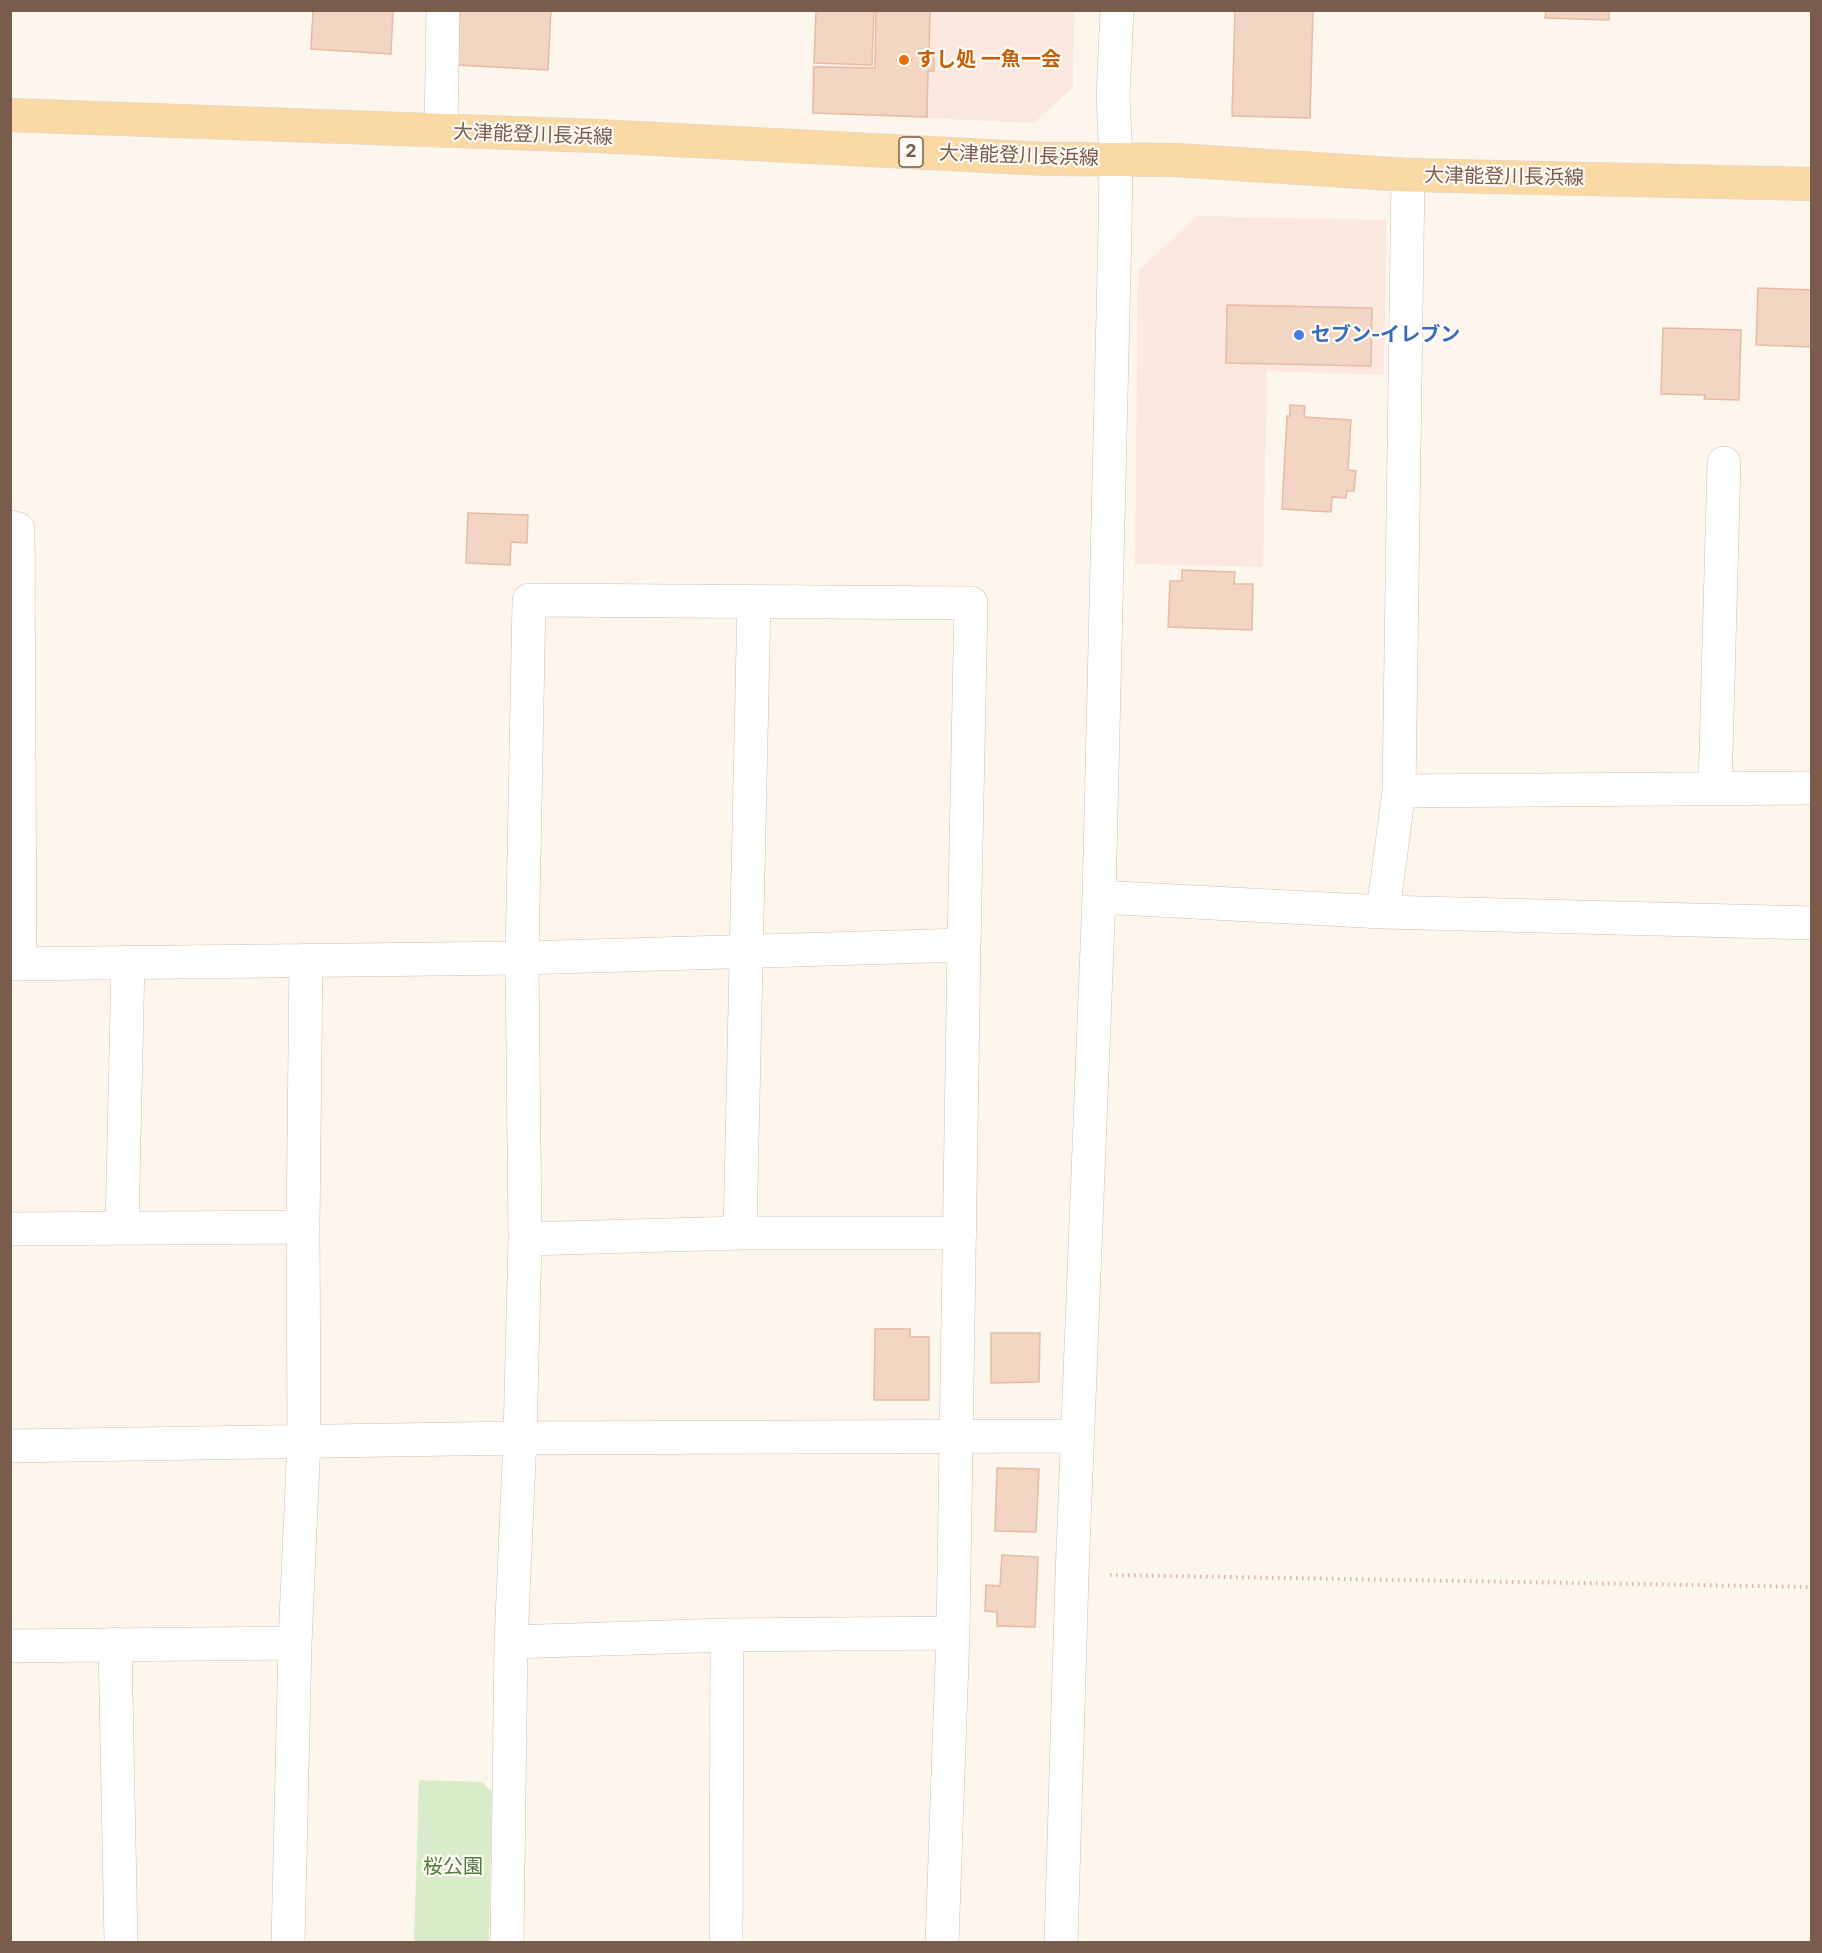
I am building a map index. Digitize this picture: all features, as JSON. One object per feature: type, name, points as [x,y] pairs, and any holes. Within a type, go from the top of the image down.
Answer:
[{"type":"main road","name":"大津能登川長浜線","points":[[10,115],[597,136],[1046,159],[1176,160],[1408,175],[1812,184]]},
{"type":"street","points":[[441,131],[443,10]]},
{"type":"street","points":[[1061,1942],[1072,1575],[1099,897],[1116,160],[1113,96],[1117,10]]},
{"type":"street","points":[[1383,912],[1399,791],[1408,175]]},
{"type":"street","points":[[1715,789],[1724,463]]},
{"type":"street","points":[[10,527],[18,529],[15,964],[522,958],[964,945]]},
{"type":"street","points":[[507,1942],[511,1642],[520,1438],[525,1239],[522,958],[529,600],[971,603],[953,1633],[942,1942]]},
{"type":"street","points":[[740,1233],[754,603]]},
{"type":"street","points":[[1399,791],[1812,788]]},
{"type":"street","points":[[1099,897],[1383,912],[1812,922]]},
{"type":"street","points":[[288,1942],[295,1643],[304,1441],[303,1227],[306,960]]},
{"type":"street","points":[[122,1228],[128,962]]},
{"type":"street","points":[[10,1229],[303,1227]]},
{"type":"street","points":[[525,1239],[740,1233],[960,1233]]},
{"type":"street","points":[[10,1446],[520,1438],[1078,1436]]},
{"type":"street","points":[[511,1642],[727,1635],[953,1633]]},
{"type":"street","points":[[726,1942],[727,1635]]},
{"type":"street","points":[[10,1646],[295,1643]]},
{"type":"street","points":[[115,1644],[121,1942]]},
{"type":"path","points":[[1072,1575],[1812,1587]]},
{"type":"shaded area","points":[[876,11],[1074,11],[1073,87],[1034,123],[812,113],[812,65],[874,66]]},
{"type":"shaded area","points":[[1197,216],[1387,220],[1384,375],[1267,371],[1263,567],[1135,564],[1138,271]]},
{"type":"green space","name":"桜公園","points":[[419,1780],[482,1782],[492,1792],[489,1942],[414,1942]]},
{"type":"building","points":[[313,10],[393,10],[391,54],[311,49]]},
{"type":"building","points":[[460,10],[551,10],[548,70],[457,65]]},
{"type":"building","points":[[816,10],[874,10],[872,65],[814,63]]},
{"type":"building","name":"すし処 一魚一会","points":[[876,10],[930,10],[929,52],[934,53],[934,71],[928,71],[927,117],[813,113],[814,67],[875,68]]},
{"type":"building","points":[[1235,10],[1313,10],[1310,118],[1232,116]]},
{"type":"building","points":[[1546,10],[1609,10],[1609,20],[1545,18]]},
{"type":"building","points":[[1758,288],[1812,290],[1812,347],[1756,345]]},
{"type":"building","name":"セブン-イレブン","points":[[1227,305],[1372,308],[1371,366],[1226,363]]},
{"type":"building","points":[[1663,328],[1741,330],[1739,400],[1704,399],[1705,395],[1661,394]]},
{"type":"building","points":[[1290,405],[1305,406],[1304,417],[1351,420],[1348,470],[1356,471],[1354,491],[1347,491],[1346,498],[1332,497],[1331,512],[1282,509],[1287,416],[1290,416]]},
{"type":"building","points":[[468,513],[528,515],[527,543],[511,542],[510,565],[466,563]]},
{"type":"building","points":[[1182,570],[1235,572],[1234,584],[1253,584],[1252,630],[1168,627],[1170,581],[1182,581]]},
{"type":"building","points":[[875,1329],[910,1329],[910,1337],[929,1337],[929,1400],[874,1400]]},
{"type":"building","points":[[991,1333],[1040,1333],[1039,1382],[991,1383]]},
{"type":"building","points":[[997,1468],[1039,1469],[1036,1532],[995,1531]]},
{"type":"building","points":[[1002,1555],[1038,1557],[1035,1627],[997,1626],[997,1612],[985,1611],[986,1585],[1000,1586]]},
{"type":"place","name":"すし処 一魚一会","points":[[904,60]]},
{"type":"place","name":"セブン-イレブン","points":[[1299,335]]}]
